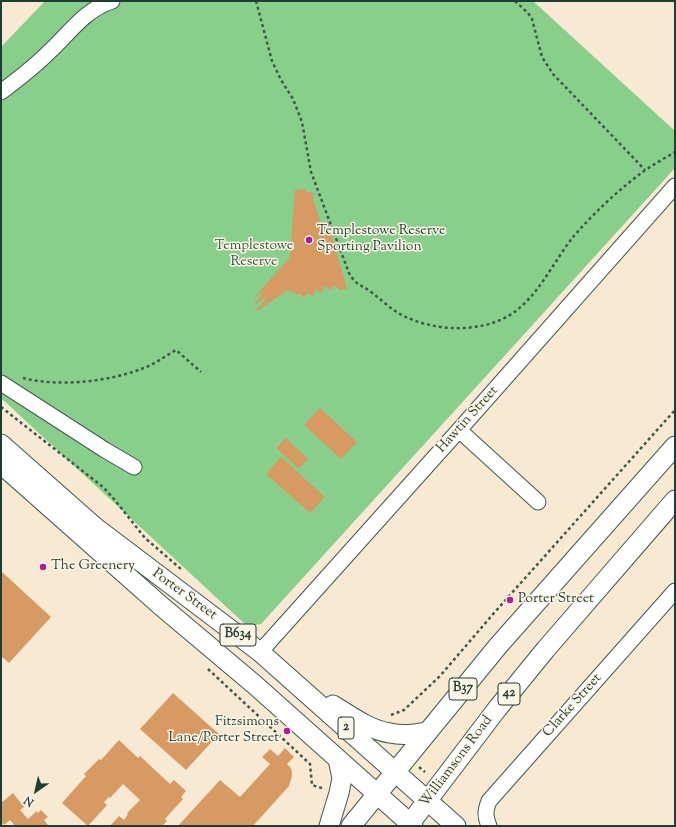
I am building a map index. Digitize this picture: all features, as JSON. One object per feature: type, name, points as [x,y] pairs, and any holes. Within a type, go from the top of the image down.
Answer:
[{"type":"main road","name":"Porter Street","points":[[1,444],[95,527],[260,652],[456,826]]},
{"type":"main road","name":"B37","points":[[351,826],[396,773],[498,646],[675,446]]},
{"type":"main road","name":"Porter Street","points":[[1,464],[160,606],[256,685],[378,794],[410,825]]},
{"type":"main road","name":"Williamsons Road","points":[[410,825],[497,709],[541,655],[675,500]]},
{"type":"main road","points":[[296,683],[365,724],[377,729],[389,733],[405,735],[428,732]]},
{"type":"main road","points":[[329,826],[342,778],[338,759]]},
{"type":"street","points":[[1,92],[49,52],[86,14],[102,4],[112,1]]},
{"type":"street","name":"Hawtin Street","points":[[260,652],[675,186]]},
{"type":"street","points":[[1,383],[134,467]]},
{"type":"street","points":[[459,430],[538,502]]},
{"type":"street","name":"Clarke Street","points":[[489,826],[485,818],[489,801],[675,592]]},
{"type":"path","points":[[256,1],[272,61],[301,117],[311,172],[349,273],[356,284],[371,291],[387,305],[408,318],[430,325],[463,328],[495,322],[514,312],[530,297],[572,238],[587,222],[624,187],[645,170],[675,152]]},
{"type":"path","points":[[515,1],[528,13],[532,19],[542,57],[553,74],[645,170]]},
{"type":"path","points":[[22,378],[42,382],[74,382],[104,379],[142,369],[176,350],[201,372]]},
{"type":"path","points":[[1,407],[103,487],[145,538],[181,570]]},
{"type":"path","points":[[386,716],[404,710],[440,676],[494,613],[675,410]]},
{"type":"path","points":[[247,706],[310,764],[312,785],[331,791]]},
{"type":"path","points":[[419,767],[425,772]]},
{"type":"green space","name":"Templestowe Reserve","points":[[45,1],[533,1],[675,131],[675,168],[261,624],[247,626],[1,398],[1,47]]},
{"type":"building","name":"Templestowe Reserve Sporting Pavilion","points":[[307,189],[306,192],[314,193],[313,199],[321,224],[328,222],[347,289],[340,290],[334,286],[331,290],[325,286],[321,293],[316,290],[313,296],[308,293],[304,298],[299,293],[297,295],[288,290],[254,313],[268,296],[253,306],[265,291],[254,298],[290,257],[295,190]]},
{"type":"building","points":[[320,408],[357,442],[341,459],[304,425]]},
{"type":"building","points":[[286,438],[308,459],[299,469],[276,448]]},
{"type":"building","points":[[281,457],[325,497],[310,513],[266,474]]},
{"type":"building","points":[[1,571],[51,617],[9,663],[1,656]]},
{"type":"building","points":[[173,693],[219,734],[186,770],[140,729]]},
{"type":"building","points":[[119,740],[138,758],[140,756],[170,784],[174,780],[186,791],[181,797],[183,799],[165,819],[167,821],[162,826],[110,826],[119,816],[124,820],[128,814],[127,813],[140,800],[123,784],[110,798],[109,797],[104,802],[107,805],[88,826],[62,803],[86,776],[84,774],[99,759],[101,760]]},
{"type":"building","points":[[285,748],[294,757],[287,764],[292,771],[289,786],[253,826],[178,826],[220,780],[240,797],[270,764],[262,757],[270,749],[278,756]]},
{"type":"building","points":[[13,793],[24,807],[20,810],[28,819],[37,811],[38,813],[41,810],[48,817],[44,820],[48,825],[15,826],[10,820],[4,825],[1,822],[1,803]]},
{"type":"place","name":"Templestowe Reserve Sporting Pavilion","points":[[309,240]]},
{"type":"place","name":"The Greenery","points":[[43,567]]},
{"type":"place","name":"Porter Street","points":[[510,600]]},
{"type":"place","name":"Fitzsimons Lane/Porter Street","points":[[287,731]]}]
